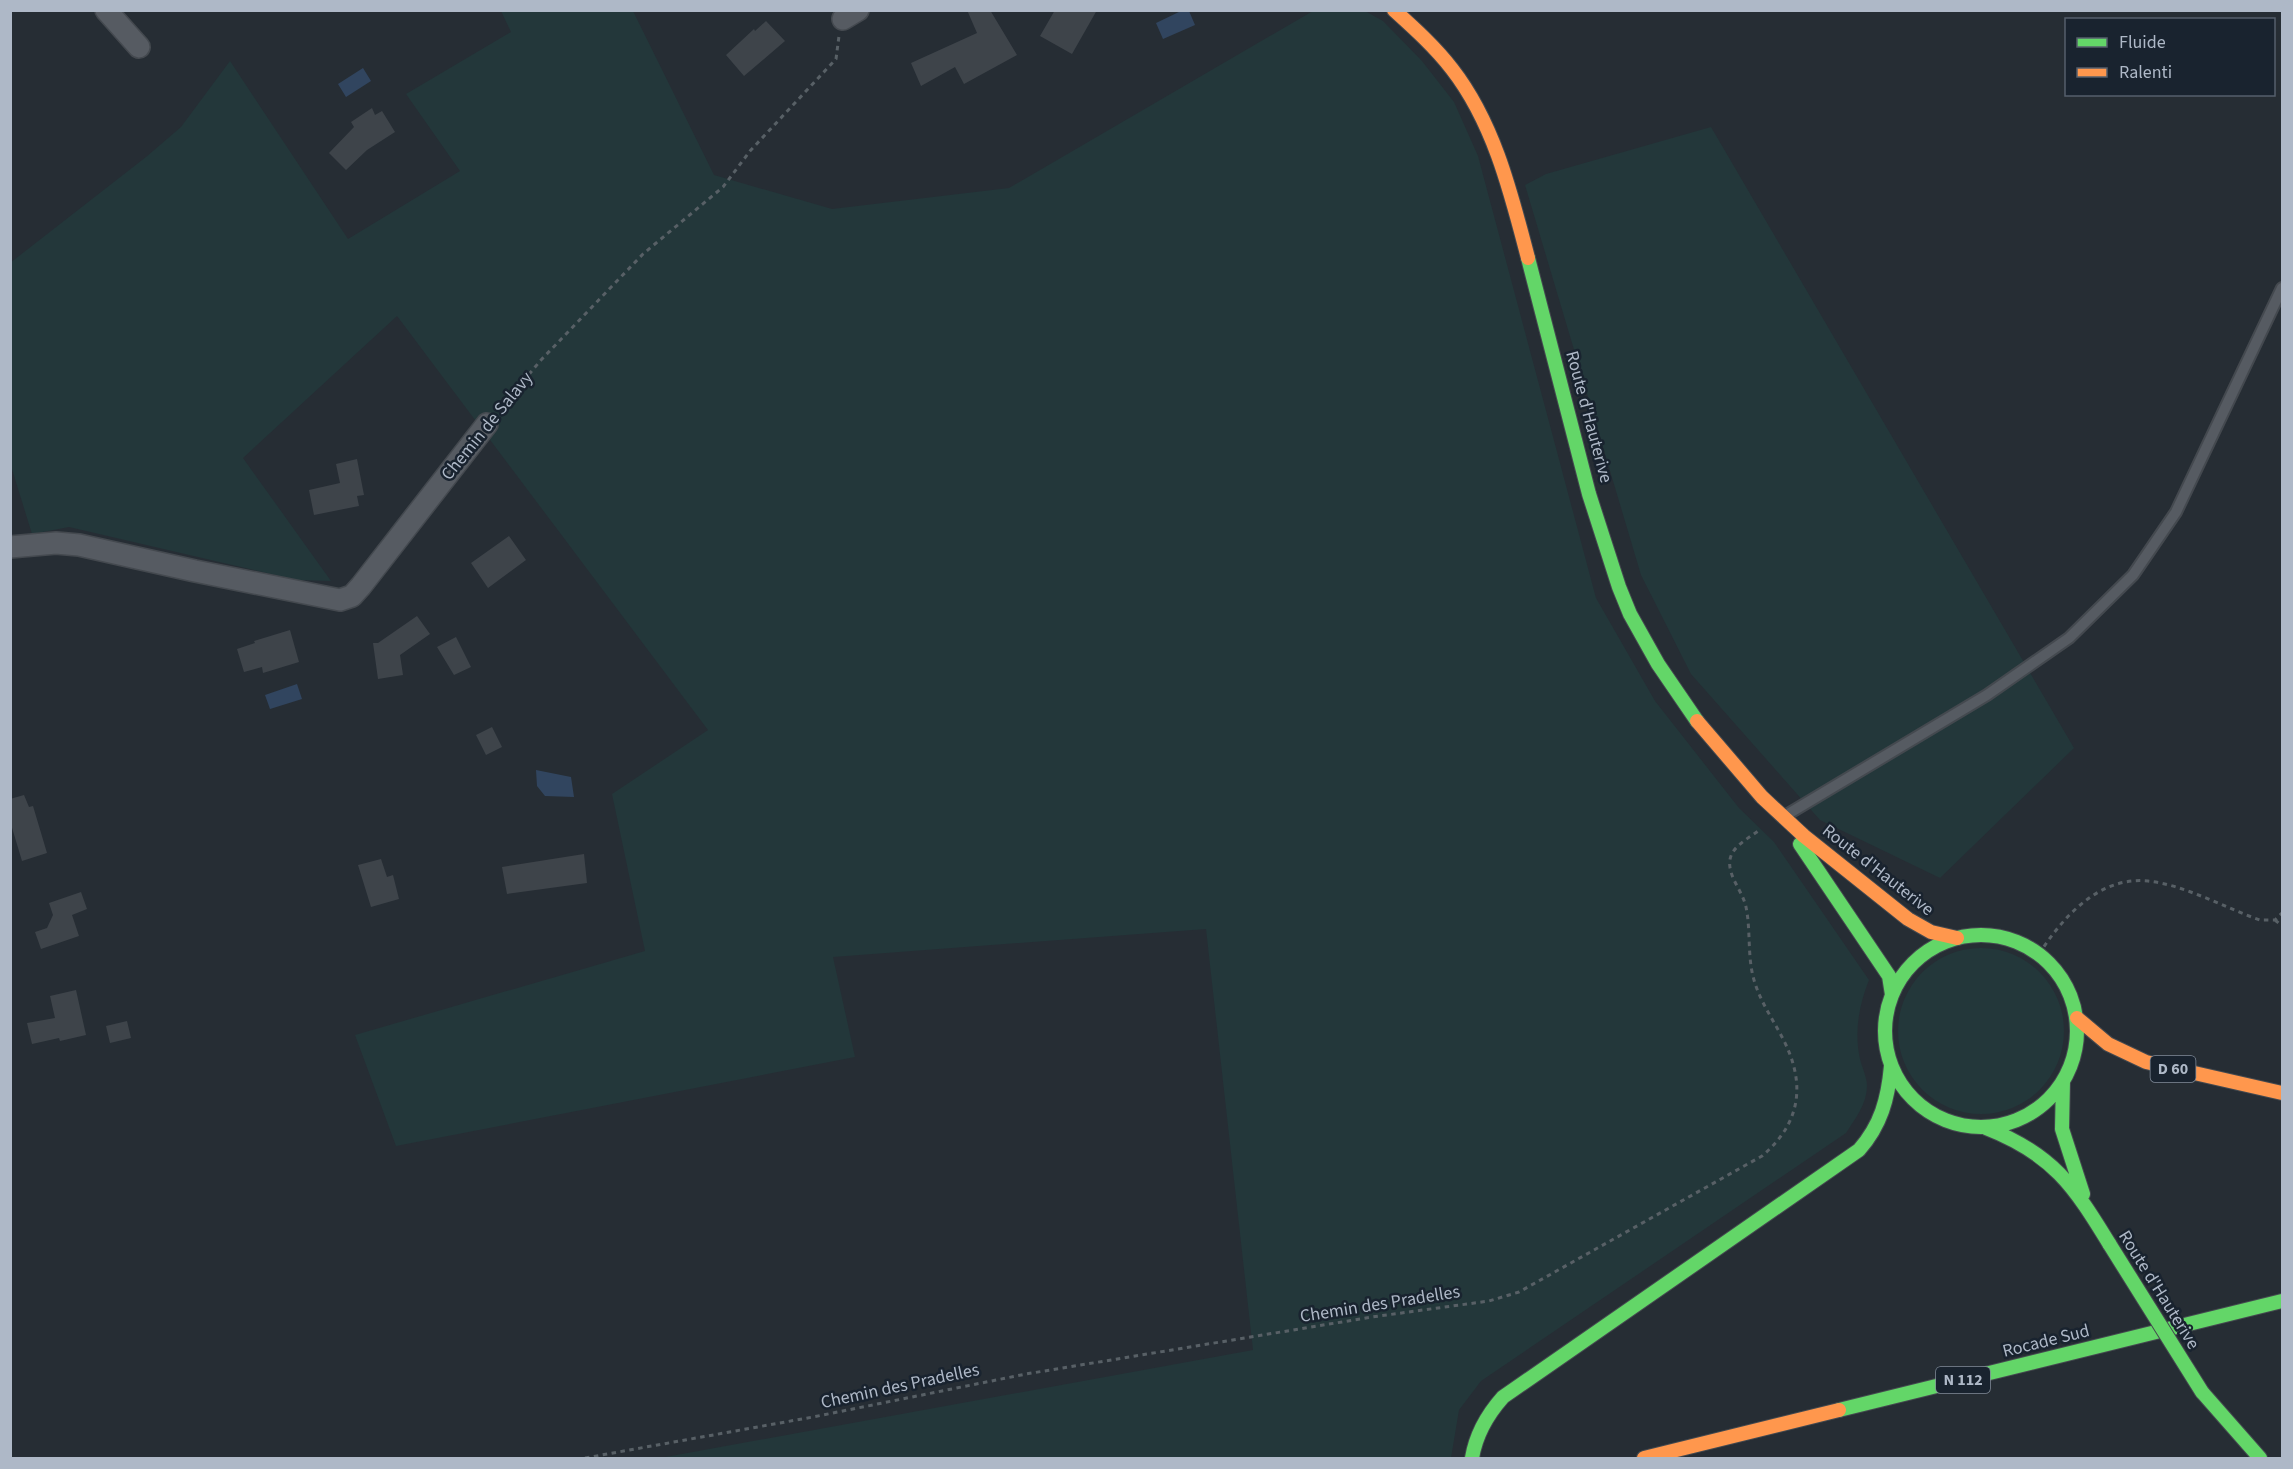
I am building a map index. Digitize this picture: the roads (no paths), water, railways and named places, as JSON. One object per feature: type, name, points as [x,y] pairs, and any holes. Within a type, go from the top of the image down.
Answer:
[{"type":"street","points":[[105,10],[139,47]]},
{"type":"street","name":"Route d'Hauterive","points":[[1394,10],[1442,55],[1469,93],[1486,126],[1520,231],[1603,541],[1614,575],[1634,622],[1672,689],[1707,734],[1782,818],[1889,976],[1892,995]]},
{"type":"street","name":"Chemin de Salavy","points":[[10,547],[56,543],[79,545],[195,571],[340,600],[346,599],[361,586],[486,424]]},
{"type":"street","name":"Route d'Hauterive","points":[[1782,818],[1906,917],[1933,935],[1943,938],[1978,935],[2000,937],[2020,943],[2039,954],[2057,972],[2070,993],[2077,1018],[2077,1040],[2073,1061],[2063,1081],[2043,1105],[2016,1121],[1986,1128],[1962,1126],[1939,1118],[1919,1105],[1902,1087],[1891,1066],[1886,1042],[1886,1018],[1892,995],[1907,970],[1930,950],[1957,938]]},
{"type":"street","name":"D 60","points":[[2077,1018],[2098,1039],[2127,1055],[2146,1062],[2283,1093]]},
{"type":"street","points":[[1472,1458],[1481,1425],[1503,1397],[1859,1150],[1870,1138],[1885,1111],[1891,1066]]},
{"type":"street","name":"Route d'Hauterive","points":[[2063,1081],[2062,1129],[2087,1207]]},
{"type":"street","name":"Route d'Hauterive","points":[[1986,1128],[2031,1149],[2042,1157],[2087,1207],[2243,1458]]},
{"type":"street","name":"Rocade Sud","points":[[1644,1458],[2283,1301]]},
{"type":"street","name":"Route d'Hauterive","points":[[2202,1392],[2260,1458]]},
{"type":"lane","points":[[1782,818],[1987,695],[2068,638],[2133,575],[2176,512],[2283,288]]},
{"type":"water","points":[[1181,11],[1189,11],[1195,25],[1163,39],[1156,23]]},
{"type":"water","points":[[363,68],[371,81],[346,97],[338,84]]},
{"type":"water","points":[[297,684],[302,699],[270,709],[265,695]]},
{"type":"water","points":[[536,770],[571,777],[574,797],[545,796],[537,786]]}]
